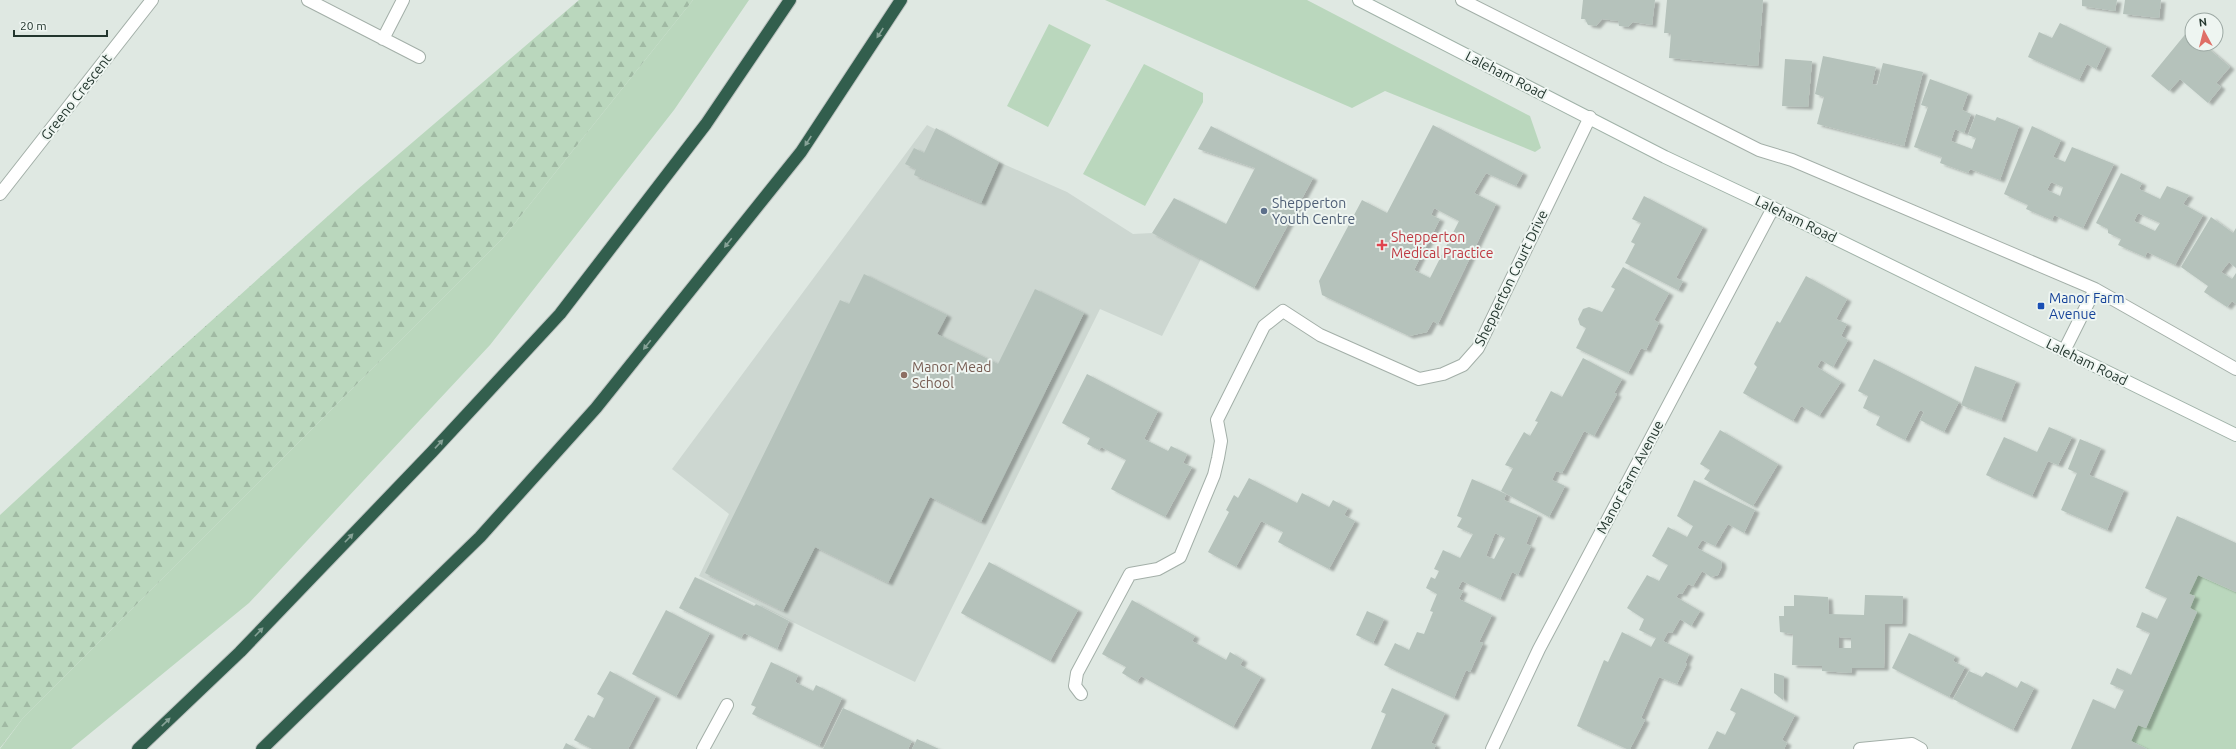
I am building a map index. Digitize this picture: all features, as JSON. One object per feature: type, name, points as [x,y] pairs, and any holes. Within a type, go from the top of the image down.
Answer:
[{"type":"highway","points":[[138,749],[240,652],[432,452],[560,314],[706,124],[790,0]]},
{"type":"highway","points":[[262,749],[480,537],[596,408],[801,152],[901,0]]},
{"type":"street","name":"Greeno Crescent","points":[[0,194],[152,0]]},
{"type":"street","points":[[308,0],[419,58]]},
{"type":"street","points":[[382,39],[403,0]]},
{"type":"street","name":"Laleham Road","points":[[1359,0],[1590,117],[1665,157],[1773,208],[2236,435]]},
{"type":"street","points":[[1462,0],[1758,150],[1792,160],[2095,289],[2236,369]]},
{"type":"street","name":"Shepperton Court Drive","points":[[1080,694],[1075,686],[1077,673],[1130,574],[1158,569],[1180,558],[1217,463],[1221,441],[1217,420],[1264,326],[1283,311],[1320,336],[1419,379],[1443,374],[1463,365],[1478,348],[1590,117]]},
{"type":"street","name":"Manor Farm Avenue","points":[[1492,749],[1539,649],[1773,208]]},
{"type":"street","points":[[2064,351],[2095,289]]},
{"type":"street","points":[[703,749],[727,705]]},
{"type":"street","points":[[1860,749],[1912,744],[1921,749]]},
{"type":"shaded area","name":"Manor Mead School","points":[[927,125],[999,162],[1067,192],[1133,234],[1152,233],[1201,259],[1162,336],[1100,309],[915,682],[699,576],[729,514],[672,469]]},
{"type":"green space","points":[[579,0],[693,0],[503,238],[23,718],[0,748],[0,515],[170,358],[358,189]]},
{"type":"green space","points":[[693,0],[749,0],[674,110],[490,345],[249,603],[71,749],[0,749],[23,718],[503,238]]},
{"type":"green space","points":[[1105,0],[1307,0],[1530,116],[1541,148],[1535,152],[1385,91],[1352,108]]},
{"type":"green space","points":[[1049,24],[1091,45],[1048,127],[1007,106]]},
{"type":"green space","points":[[1144,64],[1203,93],[1203,102],[1145,206],[1083,174]]},
{"type":"green space","points":[[2198,575],[2236,592],[2236,749],[2147,749],[2131,741],[2138,725],[2146,728],[2197,612],[2190,608],[2195,596],[2189,594]]},
{"type":"building","points":[[1583,0],[1655,0],[1652,25],[1633,22],[1628,27],[1619,26],[1618,21],[1602,19],[1596,26],[1588,25],[1585,19],[1581,19]]},
{"type":"building","points":[[1667,0],[1763,0],[1758,66],[1669,58],[1671,33],[1664,33]]},
{"type":"building","points":[[2082,0],[2117,0],[2115,11],[2082,6]]},
{"type":"building","points":[[2125,0],[2161,0],[2159,18],[2123,14]]},
{"type":"building","points":[[2060,23],[2107,46],[2096,69],[2087,64],[2079,80],[2028,57],[2039,32],[2052,38]]},
{"type":"building","points":[[2184,36],[2184,52],[2212,52],[2230,67],[2216,83],[2221,87],[2208,103],[2180,79],[2169,91],[2151,76]]},
{"type":"building","points":[[1823,56],[1876,67],[1872,84],[1877,85],[1883,63],[1923,72],[1904,146],[1817,124],[1824,97],[1815,94]]},
{"type":"building","points":[[1785,59],[1812,61],[1808,107],[1782,106]]},
{"type":"building","points":[[1930,79],[1968,93],[1962,110],[1971,114],[1964,133],[1955,129],[1951,141],[1972,149],[1976,138],[1968,135],[1976,114],[1995,121],[1997,117],[2019,126],[2000,180],[1970,169],[1968,173],[1940,163],[1942,157],[1914,147],[1928,107],[1921,105]]},
{"type":"building","name":"Shepperton Medical Practice","points":[[1433,125],[1523,173],[1516,186],[1486,173],[1474,193],[1496,204],[1438,324],[1433,321],[1427,332],[1409,336],[1322,295],[1319,281],[1362,200],[1387,213]],"holes":[[[1434,208],[1459,221],[1430,278],[1414,270],[1440,219],[1431,215]]]},
{"type":"building","name":"Shepperton Youth Centre","points":[[1211,126],[1313,178],[1254,288],[1152,233],[1174,198],[1226,224],[1255,168],[1198,149]]},
{"type":"building","points":[[2032,126],[2061,140],[2053,157],[2065,162],[2072,147],[2114,164],[2083,228],[2054,215],[2052,220],[2026,209],[2028,205],[2004,194]],"holes":[[[2051,182],[2063,187],[2060,196],[2047,190]]]},
{"type":"building","points":[[936,128],[999,162],[981,203],[914,175],[916,169],[905,164],[914,148],[924,153]]},
{"type":"building","points":[[2121,173],[2142,183],[2139,189],[2160,199],[2167,186],[2189,195],[2183,204],[2203,215],[2175,265],[2147,252],[2145,257],[2118,245],[2121,239],[2108,233],[2108,229],[2096,223]],"holes":[[[2138,213],[2160,223],[2155,231],[2134,221]]]},
{"type":"building","points":[[1644,196],[1703,227],[1676,278],[1683,281],[1678,290],[1625,263],[1635,244],[1631,242],[1641,223],[1632,219]]},
{"type":"building","points":[[2211,217],[2233,233],[2236,228],[2236,268],[2229,262],[2221,272],[2232,279],[2236,273],[2236,304],[2232,301],[2227,307],[2204,292],[2208,286],[2181,267]]},
{"type":"building","points":[[1623,267],[1669,293],[1654,320],[1659,323],[1646,350],[1641,348],[1628,373],[1576,348],[1586,328],[1580,325],[1578,319],[1583,309],[1589,307],[1602,312],[1615,289],[1611,287]]},
{"type":"building","points":[[864,274],[947,315],[937,334],[998,364],[1035,289],[1084,313],[981,522],[930,497],[888,583],[815,547],[783,611],[705,573],[840,300],[849,304]]},
{"type":"building","points":[[1806,276],[1847,299],[1836,319],[1847,324],[1841,336],[1848,340],[1833,367],[1821,360],[1817,367],[1841,382],[1819,416],[1801,406],[1793,421],[1743,393],[1757,367],[1754,364],[1777,321],[1780,323]]},
{"type":"building","points":[[1583,358],[1622,379],[1614,393],[1617,394],[1594,436],[1584,431],[1562,473],[1556,471],[1552,480],[1565,486],[1549,517],[1501,491],[1513,468],[1505,465],[1524,432],[1530,436],[1538,422],[1535,421],[1551,391],[1562,397]]},
{"type":"building","points":[[1874,359],[1959,402],[1944,432],[1920,420],[1924,412],[1920,410],[1905,440],[1876,425],[1880,416],[1863,408],[1868,396],[1858,391]]},
{"type":"building","points":[[1975,366],[2016,381],[2001,420],[1961,405]]},
{"type":"building","points":[[1087,374],[1158,411],[1144,439],[1168,451],[1171,446],[1187,454],[1183,463],[1192,467],[1165,517],[1111,489],[1126,460],[1101,447],[1099,450],[1087,444],[1090,438],[1062,423]]},
{"type":"building","points":[[2049,427],[2072,437],[2058,465],[2048,461],[2032,496],[1986,475],[2004,437],[2037,452]]},
{"type":"building","points":[[1720,430],[1778,464],[1753,506],[1704,479],[1710,470],[1700,464]]},
{"type":"building","points":[[2080,439],[2101,448],[2089,475],[2124,490],[2107,530],[2061,510],[2077,473],[2068,469]]},
{"type":"building","points":[[1249,478],[1297,503],[1302,493],[1329,507],[1333,500],[1348,508],[1344,515],[1355,521],[1329,569],[1278,542],[1283,532],[1261,521],[1236,567],[1208,552],[1229,512],[1226,510],[1234,495],[1238,498]]},
{"type":"building","points":[[1472,479],[1506,494],[1504,500],[1538,515],[1526,544],[1531,546],[1518,575],[1512,572],[1500,599],[1462,581],[1458,589],[1463,591],[1459,599],[1492,615],[1479,642],[1483,643],[1470,672],[1466,670],[1454,698],[1384,665],[1395,643],[1409,650],[1417,632],[1424,634],[1433,612],[1430,611],[1437,594],[1426,588],[1431,577],[1435,579],[1439,571],[1434,569],[1443,550],[1460,558],[1473,534],[1457,527],[1462,518],[1457,516]],"holes":[[[1495,533],[1505,538],[1494,559],[1486,556]]]},
{"type":"building","points":[[1694,480],[1755,510],[1744,533],[1728,524],[1715,546],[1702,540],[1697,548],[1721,561],[1722,566],[1718,575],[1711,577],[1702,571],[1693,586],[1688,584],[1682,594],[1679,593],[1676,597],[1700,611],[1691,626],[1680,619],[1672,633],[1668,632],[1663,641],[1689,654],[1685,663],[1687,664],[1677,684],[1659,677],[1641,718],[1645,720],[1630,749],[1627,749],[1577,726],[1604,660],[1608,662],[1622,632],[1651,647],[1656,638],[1639,630],[1644,619],[1627,608],[1647,575],[1659,581],[1668,565],[1652,556],[1668,527],[1687,537],[1693,526],[1677,516]]},
{"type":"building","points":[[2177,516],[2236,543],[2236,592],[2198,575],[2189,594],[2195,596],[2190,608],[2197,612],[2146,728],[2138,725],[2131,741],[2147,749],[2071,749],[2093,699],[2115,709],[2124,690],[2110,684],[2117,668],[2131,675],[2150,633],[2136,627],[2142,612],[2157,619],[2167,598],[2145,588]]},
{"type":"building","points":[[989,562],[1078,610],[1050,661],[961,613]]},
{"type":"building","points":[[695,577],[754,606],[756,604],[789,621],[777,649],[744,633],[741,638],[679,608]]},
{"type":"building","points":[[1794,595],[1828,597],[1829,614],[1864,615],[1865,595],[1903,596],[1902,624],[1885,624],[1884,668],[1852,668],[1851,673],[1822,671],[1822,666],[1792,665],[1793,634],[1780,632],[1779,616],[1784,616],[1784,606],[1794,606]],"holes":[[[1839,637],[1851,638],[1851,648],[1839,648]]]},
{"type":"building","points":[[1132,600],[1195,636],[1192,641],[1226,660],[1230,652],[1243,660],[1240,665],[1261,677],[1233,727],[1141,676],[1137,682],[1122,673],[1126,667],[1102,654]]},
{"type":"building","points":[[666,610],[710,633],[676,697],[632,674]]},
{"type":"building","points":[[1367,611],[1384,619],[1373,643],[1356,635]]},
{"type":"building","points":[[1909,633],[1955,656],[1953,661],[1965,667],[1949,697],[1892,668]]},
{"type":"building","points":[[771,662],[798,675],[795,682],[813,691],[816,685],[842,698],[819,746],[752,714],[756,707],[751,705]]},
{"type":"building","points":[[610,671],[656,696],[628,749],[592,749],[574,740],[588,715],[594,718],[604,698],[597,694]]},
{"type":"building","points":[[1969,671],[1982,677],[1986,672],[2017,688],[2021,681],[2034,688],[2013,730],[1953,699]]},
{"type":"building","points":[[1774,673],[1784,676],[1783,700],[1774,693]]},
{"type":"building","points":[[1392,688],[1445,713],[1431,743],[1436,745],[1434,749],[1371,749],[1386,714],[1381,712]]},
{"type":"building","points":[[1741,688],[1795,715],[1782,740],[1787,743],[1784,749],[1708,749],[1717,731],[1725,735],[1736,713],[1730,710]]},
{"type":"building","points":[[843,708],[912,741],[908,749],[823,749]]},
{"type":"building","points":[[917,739],[939,749],[912,749]]},
{"type":"building","points":[[566,743],[577,749],[563,749]]},
{"type":"place","name":"Shepperton Youth Centre","points":[[1264,211]]},
{"type":"place","name":"Shepperton Medical Practice","points":[[1382,245]]},
{"type":"place","name":"Manor Farm Avenue","points":[[2041,306]]},
{"type":"place","name":"Manor Mead School","points":[[904,375]]}]
